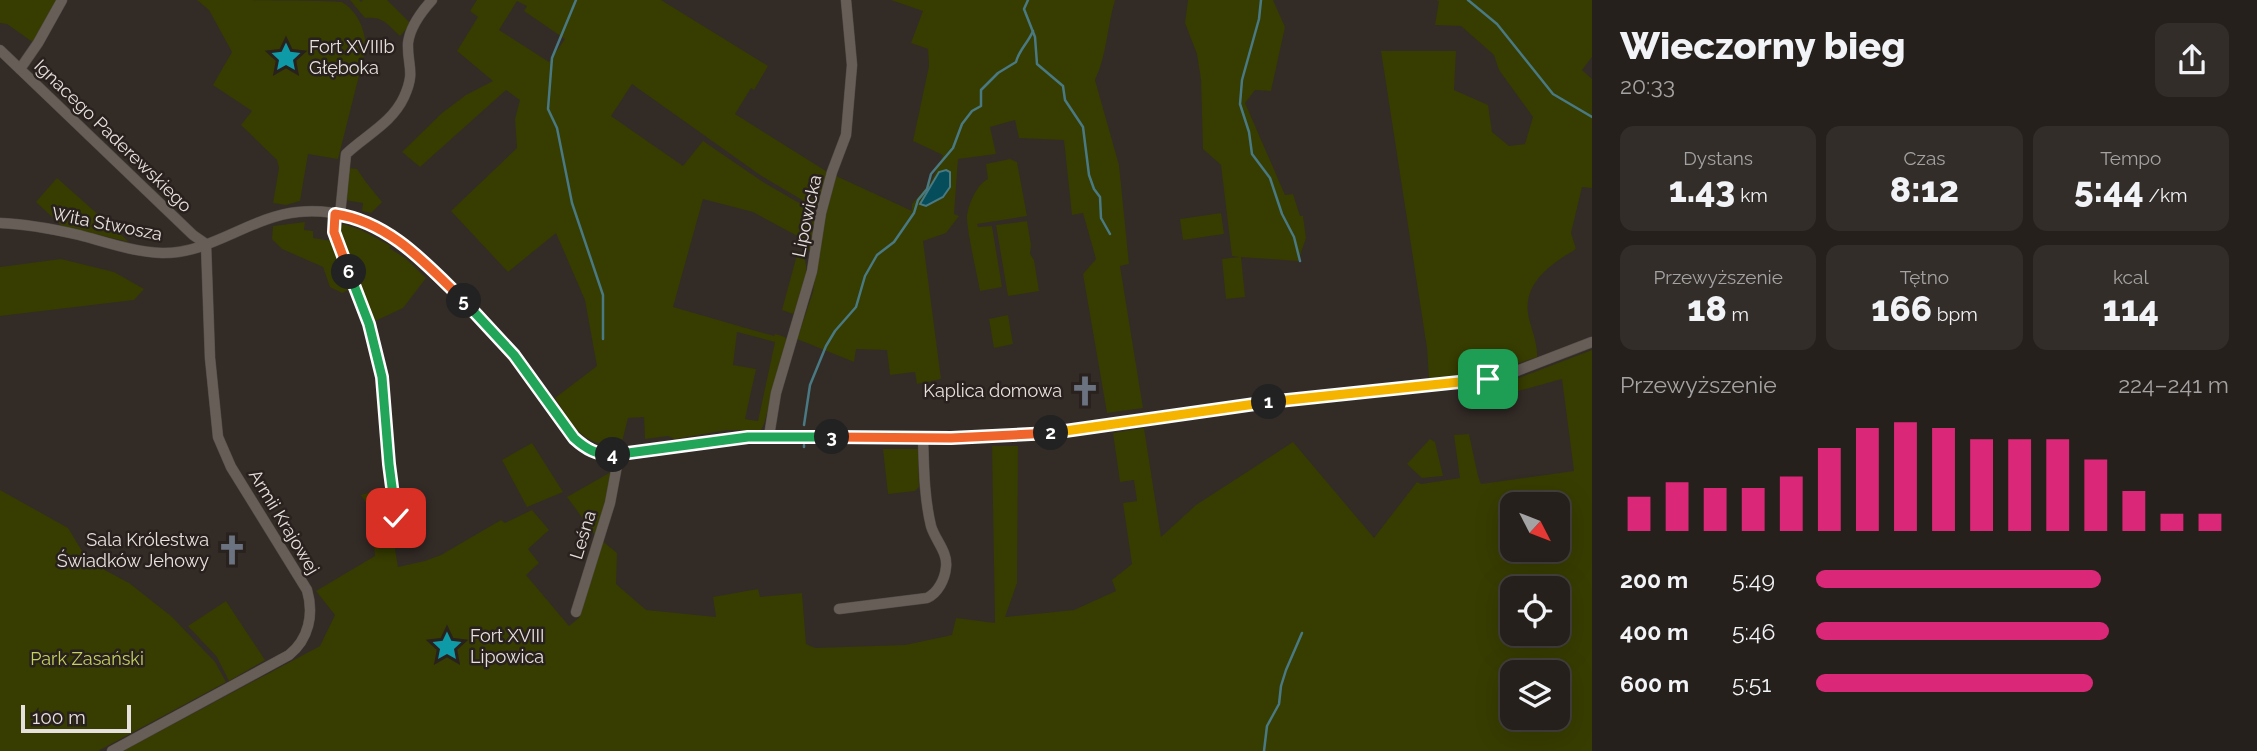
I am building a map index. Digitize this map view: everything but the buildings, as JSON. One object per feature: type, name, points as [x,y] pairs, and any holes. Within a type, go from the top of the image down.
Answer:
[{"type":"street","points":[[20,69],[62,0]]},
{"type":"street","points":[[396,518],[382,377],[369,324],[334,232],[346,154],[388,120],[403,99],[411,71],[408,44],[410,35],[417,19],[432,0]]},
{"type":"street","name":"Lipowicka","points":[[769,436],[776,393],[812,271],[821,213],[846,135],[852,65],[846,0]]},
{"type":"street","name":"Ignacego Paderewskiego","points":[[0,50],[193,235],[206,244]]},
{"type":"street","name":"Wita Stwosza","points":[[0,223],[49,229],[161,253],[198,249],[252,224],[284,214],[338,214],[377,227],[416,255],[502,340],[574,438],[596,453],[619,455]]},
{"type":"street","name":"Armii Krajowej","points":[[112,751],[289,655],[301,642],[310,620],[307,590],[231,467],[218,437],[210,358],[206,244]]},
{"type":"street","points":[[619,455],[724,439],[769,436],[923,438],[1049,433],[1300,398],[1465,383],[1509,374],[1592,342]]},
{"type":"street","points":[[839,609],[927,598],[932,596],[941,583],[947,563],[931,526],[926,496],[923,438]]},
{"type":"street","name":"Leśna","points":[[576,612],[610,503],[619,455]]},
{"type":"green space","points":[[0,0],[59,0],[34,43],[7,24],[0,23]]},
{"type":"green space","points":[[197,0],[342,2],[360,22],[366,48],[338,159],[308,154],[300,201],[286,205],[273,203],[279,168],[277,160],[241,125],[252,111],[213,85],[232,52],[209,10]]},
{"type":"green space","points":[[350,0],[387,0],[411,24],[400,36],[381,20],[365,18]]},
{"type":"green space","points":[[477,0],[661,0],[768,66],[735,114],[829,173],[819,210],[760,175],[632,84],[611,116],[683,166],[703,141],[763,182],[818,214],[812,251],[799,246],[801,238],[753,212],[703,199],[673,307],[785,337],[787,341],[761,430],[727,430],[675,439],[668,436],[645,439],[644,417],[628,418],[621,446],[588,439],[574,427],[555,398],[597,366],[585,300],[556,233],[508,272],[451,211],[517,148],[515,119],[520,100],[506,90],[420,167],[402,152],[442,113],[466,95],[493,81],[457,51],[478,17],[470,11]],"holes":[[[517,1],[527,6],[524,11],[565,39],[549,62],[499,30]],[[737,332],[775,342],[758,421],[745,419],[756,369],[733,365]]]},
{"type":"green space","points":[[891,0],[1115,0],[1102,61],[1095,80],[1119,165],[1129,264],[1120,266],[1143,408],[1107,413],[1083,274],[1096,259],[1083,213],[1072,215],[1064,140],[1019,138],[1015,120],[990,127],[996,154],[958,159],[954,214],[959,216],[946,233],[923,241],[941,379],[917,384],[915,372],[890,375],[887,350],[856,349],[854,362],[797,339],[813,292],[818,250],[834,175],[912,211],[912,204],[931,182],[943,155],[913,141],[929,66],[928,49],[911,43],[923,11]]},
{"type":"green space","points":[[1188,0],[1273,0],[1285,27],[1271,91],[1255,90],[1245,103],[1285,195],[1293,194],[1300,216],[1303,216],[1306,238],[1298,261],[1241,257],[1245,297],[1226,299],[1222,259],[1239,257],[1232,256],[1221,165],[1203,149],[1201,80],[1197,54],[1185,23]]},
{"type":"green space","points":[[1436,0],[1592,0],[1592,57],[1582,70],[1592,79],[1592,188],[1582,187],[1571,233],[1576,249],[1542,274],[1531,291],[1528,313],[1537,357],[1498,370],[1496,367],[1492,368],[1492,371],[1468,376],[1465,371],[1461,376],[1429,379],[1427,348],[1381,51],[1456,51],[1454,90],[1488,105],[1492,132],[1509,146],[1525,144],[1533,117],[1499,70],[1494,55],[1461,26],[1435,25],[1439,1]]},
{"type":"green space","points":[[1010,159],[1017,162],[1027,216],[977,224],[978,227],[992,226],[1002,287],[980,291],[968,230],[968,210],[977,189],[988,179],[986,164]]},
{"type":"green space","points":[[349,168],[357,169],[382,202],[371,213],[362,211],[363,203],[345,200]]},
{"type":"green space","points":[[57,178],[129,242],[62,226],[36,202]]},
{"type":"green space","points":[[1221,213],[1224,234],[1183,240],[1180,219]]},
{"type":"green space","points":[[1027,221],[1030,254],[1034,260],[1039,291],[1008,296],[996,225]]},
{"type":"green space","points":[[305,222],[304,230],[313,231],[313,238],[332,241],[350,289],[342,293],[330,287],[323,267],[282,249],[272,239],[273,226]]},
{"type":"green space","points":[[343,224],[391,246],[389,248],[405,258],[426,278],[403,308],[373,322],[359,278],[356,278],[337,231]]},
{"type":"green space","points":[[798,251],[806,263],[806,272],[803,290],[793,314],[782,310]]},
{"type":"green space","points":[[61,259],[114,272],[144,289],[134,300],[0,316],[0,267]]},
{"type":"green space","points":[[1008,315],[1013,344],[994,348],[989,319]]},
{"type":"green space","points":[[1592,350],[1592,751],[123,751],[320,646],[335,615],[316,591],[375,556],[371,510],[361,495],[385,488],[398,567],[441,555],[501,520],[505,523],[532,510],[549,530],[528,549],[539,563],[526,575],[569,626],[579,618],[601,540],[617,553],[616,584],[646,610],[716,617],[713,597],[758,589],[760,597],[802,593],[806,644],[815,648],[905,645],[952,635],[956,618],[995,623],[992,446],[1018,446],[1017,583],[1005,617],[1074,610],[1116,591],[1112,580],[1132,564],[1123,503],[1137,501],[1134,480],[1120,482],[1113,433],[1144,428],[1161,537],[1196,505],[1293,442],[1374,538],[1417,482],[1421,484],[1460,478],[1454,435],[1469,434],[1481,484],[1574,471],[1562,379],[1489,399],[1467,399],[1467,395],[1486,393]]},
{"type":"green space","points":[[1430,439],[1435,442],[1443,476],[1422,478],[1407,464]]},
{"type":"green space","points":[[532,443],[563,492],[527,507],[502,460]]},
{"type":"green space","points":[[883,449],[918,449],[919,487],[915,491],[888,494]]},
{"type":"green space","points":[[611,472],[612,480],[595,535],[567,497]]},
{"type":"green space","name":"Park Zasański","points":[[0,490],[68,528],[88,561],[129,583],[171,616],[215,662],[226,682],[98,751],[0,751]]},
{"type":"green space","points":[[226,601],[265,660],[229,681],[217,657],[188,626]]},
{"type":"water","points":[[939,172],[950,172],[950,187],[943,197],[926,206],[920,204]]},
{"type":"waterway","points":[[576,0],[552,58],[548,109],[557,128],[572,203],[603,295],[603,339]]},
{"type":"waterway","points":[[1028,0],[1024,9],[1035,37],[1037,64],[1063,86],[1065,100],[1083,127],[1089,175],[1100,197],[1101,218],[1110,234]]},
{"type":"waterway","points":[[1261,0],[1259,19],[1242,80],[1240,104],[1249,132],[1252,154],[1270,178],[1282,214],[1294,237],[1300,261]]},
{"type":"waterway","points":[[1468,0],[1497,24],[1553,94],[1592,117]]},
{"type":"waterway","points":[[804,425],[810,385],[826,346],[856,307],[865,276],[877,255],[894,242],[914,213],[918,200],[927,189],[931,174],[953,148],[962,124],[972,111],[981,106],[981,90],[998,73],[1016,62],[1033,31]]},
{"type":"waterway","points":[[1264,751],[1267,726],[1279,704],[1286,670],[1302,633]]},
{"type":"place","name":"Fort XVIIIb Głęboka","points":[[286,57]]},
{"type":"place","name":"Kaplica domowa","points":[[1085,391]]},
{"type":"place","name":"Sala Królestwa Świadków Jehowy","points":[[232,550]]},
{"type":"place","name":"Fort XVIII Lipowica","points":[[447,646]]},
{"type":"route","points":[[396,518],[382,377],[369,324],[334,232],[335,214],[377,227],[416,255],[482,318],[574,438],[584,447],[607,455],[748,437],[951,438],[1084,430],[1289,399],[1488,379]]}]
